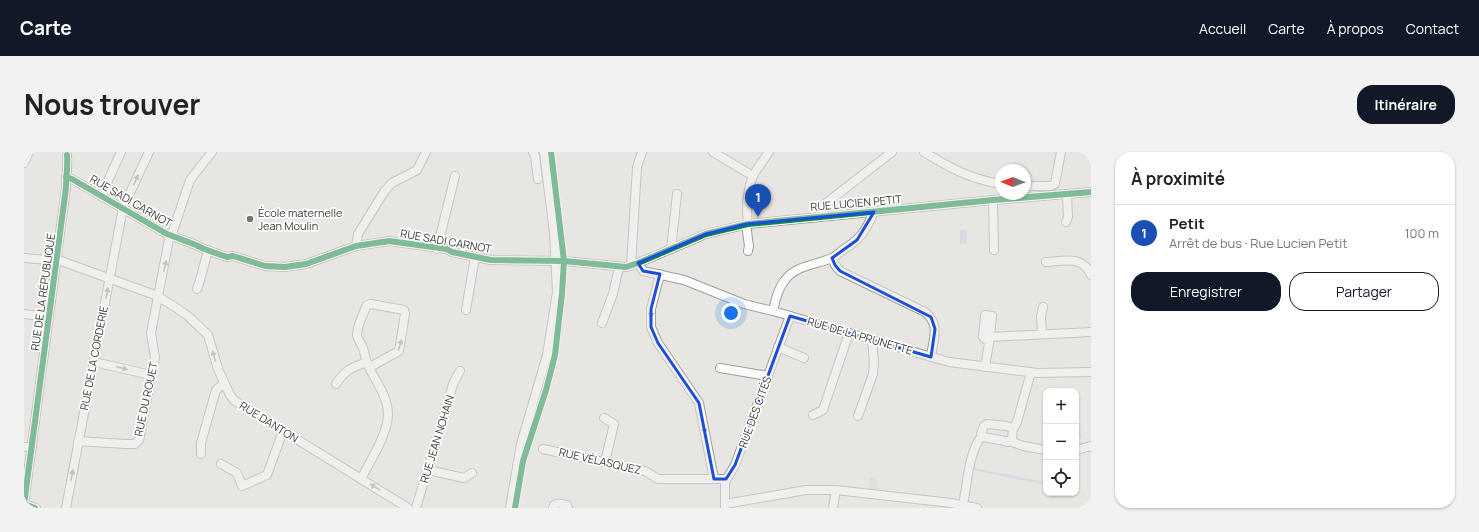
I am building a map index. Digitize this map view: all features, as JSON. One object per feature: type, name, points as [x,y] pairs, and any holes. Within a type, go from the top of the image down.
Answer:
[{"type":"street","points":[[24,163],[29,152]]},
{"type":"street","points":[[101,196],[121,152]]},
{"type":"street","name":"RUE DE LA CORDERIE","points":[[66,508],[123,208],[149,152]]},
{"type":"street","name":"RUE DU ROUET","points":[[78,441],[135,444],[139,440],[155,358],[151,334],[168,245],[190,180],[212,152]]},
{"type":"street","points":[[356,246],[358,234],[384,192],[392,183],[417,170],[426,152]]},
{"type":"street","points":[[533,152],[535,156],[538,179]]},
{"type":"street","points":[[510,508],[521,444],[548,355],[557,292],[556,261],[544,152]]},
{"type":"street","points":[[634,265],[637,166],[642,152]]},
{"type":"street","points":[[713,152],[753,176]]},
{"type":"street","points":[[748,251],[748,195],[753,176],[769,152]]},
{"type":"street","points":[[821,217],[825,204],[892,152]]},
{"type":"street","points":[[1031,186],[1051,186],[1055,184],[1061,152]]},
{"type":"street","points":[[928,153],[956,171],[976,179],[995,183]]},
{"type":"street","name":"RUE DE LA RÉPUBLIQUE","points":[[24,504],[28,447],[58,260],[66,188],[64,165],[67,154]]},
{"type":"street","points":[[437,249],[455,176]]},
{"type":"street","name":"RUE SADI CARNOT","points":[[66,177],[171,236],[208,251],[233,256],[265,266],[285,267],[306,264],[356,246],[389,241],[437,249],[446,249],[452,252],[475,257],[499,260],[556,261],[619,267],[634,265]]},
{"type":"street","name":"RUE LUCIEN PETIT","points":[[1031,195],[1091,192]]},
{"type":"street","points":[[671,249],[677,194]]},
{"type":"street","points":[[1066,222],[1068,217],[1068,194]]},
{"type":"street","points":[[993,200],[994,250]]},
{"type":"street","name":"RUE LUCIEN PETIT","points":[[634,265],[706,234],[747,224],[993,200]]},
{"type":"street","points":[[773,311],[784,280],[790,274],[832,258],[857,240],[874,212]]},
{"type":"street","points":[[197,289],[208,251]]},
{"type":"street","points":[[466,310],[475,257]]},
{"type":"street","name":"RUE DANTON","points":[[24,258],[58,260],[158,297],[188,316],[208,335],[218,369],[230,395],[235,401],[408,508]]},
{"type":"street","points":[[832,258],[840,271],[931,316],[935,329],[931,357]]},
{"type":"street","points":[[1046,262],[1073,260],[1087,267],[1091,275]]},
{"type":"street","name":"RUE DE LA PRUNETTE","points":[[634,265],[643,271],[688,282],[744,304],[948,362],[1031,372],[1091,372]]},
{"type":"street","points":[[602,323],[613,294],[619,267]]},
{"type":"street","points":[[660,274],[651,309],[651,327],[658,343],[699,403],[714,479]]},
{"type":"street","points":[[336,384],[343,374],[353,367],[368,365],[399,351],[405,314],[404,310],[371,304],[367,305],[359,323],[357,336],[363,348],[368,365],[384,398],[388,413],[387,424],[360,479]]},
{"type":"street","points":[[1042,334],[1041,316],[1043,307]]},
{"type":"street","points":[[24,314],[49,317]]},
{"type":"street","name":"RUE DES CITÉS","points":[[725,506],[724,486],[726,479],[735,465],[790,316]]},
{"type":"street","points":[[985,367],[990,340],[1042,334],[1091,332]]},
{"type":"street","points":[[813,415],[823,410],[849,333]]},
{"type":"street","points":[[858,416],[872,374],[874,363],[872,340]]},
{"type":"street","points":[[778,347],[804,358]]},
{"type":"street","points":[[94,362],[151,375]]},
{"type":"street","points":[[720,368],[768,376]]},
{"type":"street","name":"RUE JEAN NOHAIN","points":[[416,508],[453,384],[460,371]]},
{"type":"street","points":[[1010,441],[1014,435],[1013,429],[1017,422],[1031,372]]},
{"type":"street","points":[[200,454],[216,390],[224,382]]},
{"type":"street","points":[[604,418],[614,424],[605,462]]},
{"type":"street","points":[[963,506],[969,469],[978,440],[982,436],[983,427],[987,424],[1007,426],[1013,429]]},
{"type":"street","points":[[221,464],[237,473],[242,486],[267,475],[283,431]]},
{"type":"street","points":[[982,436],[1043,449]]},
{"type":"street","points":[[1079,449],[1091,446]]},
{"type":"street","name":"RUE VÉLASQUEZ","points":[[544,449],[645,471],[658,480],[726,479]]},
{"type":"street","points":[[428,470],[464,478],[472,473]]},
{"type":"street","points":[[725,506],[806,490],[836,490],[977,508]]},
{"type":"street","points":[[833,508],[836,490]]},
{"type":"street","points":[[553,508],[556,503],[560,503],[567,505],[568,508]]},
{"type":"street","points":[[24,504],[36,508]]},
{"type":"highlighted area","points":[[874,212],[857,240],[832,258],[840,271],[931,317],[935,329],[931,357],[790,316],[735,465],[726,479],[714,479],[699,403],[658,343],[651,327],[651,309],[660,274],[643,271],[638,263],[706,234],[746,224]]},
{"type":"green space","points":[[870,478],[878,479],[876,491],[868,490]]},
{"type":"water","points":[[960,230],[967,230],[967,243],[960,244]]},
{"type":"water","points":[[1079,422],[1081,437],[1079,437]]},
{"type":"water","points":[[974,468],[1043,481],[1043,484],[973,470]]},
{"type":"cycle path","points":[[515,508],[523,461],[546,390],[555,355],[562,293],[564,261],[551,152]]},
{"type":"cycle path","points":[[35,508],[24,504],[66,188],[67,155]]},
{"type":"cycle path","points":[[66,177],[72,179],[167,234],[227,257],[233,256],[265,266],[285,267],[306,264],[356,246],[389,241],[447,249],[452,252],[491,260],[564,261],[626,267],[706,234],[748,224],[1091,192]]},
{"type":"place","name":"Petit","points":[[758,217]]},
{"type":"place","name":"École maternelle Jean Moulin","points":[[250,219]]}]
